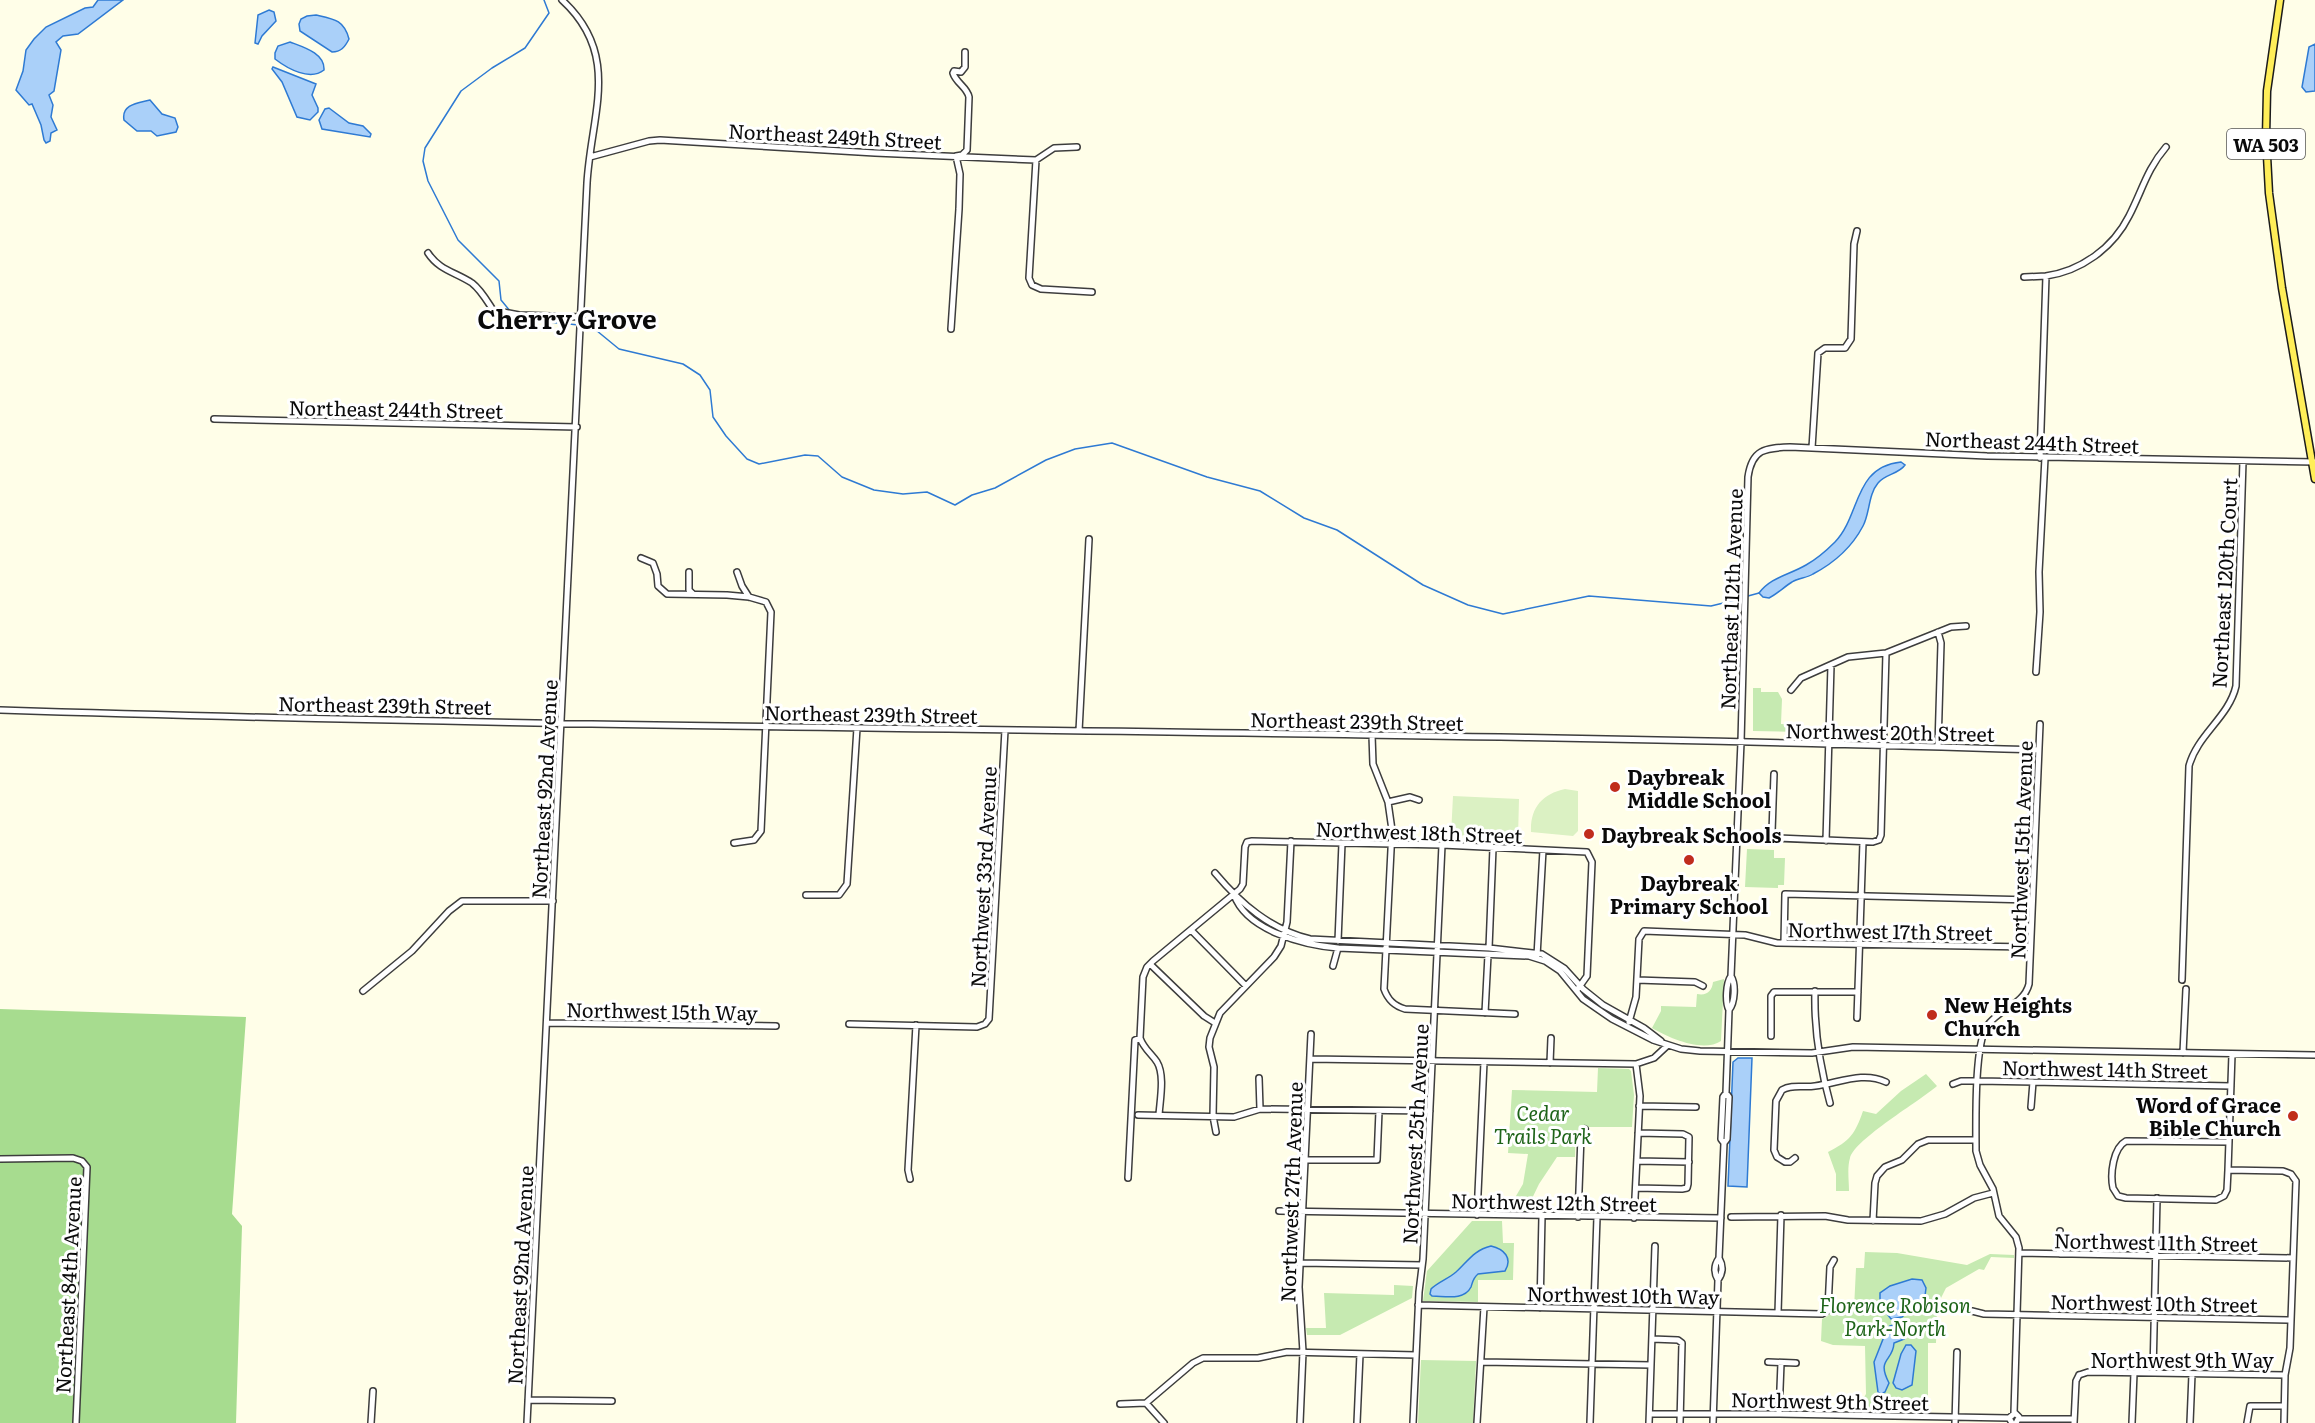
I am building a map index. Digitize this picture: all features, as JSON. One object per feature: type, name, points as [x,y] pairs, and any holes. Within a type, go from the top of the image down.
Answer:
[{"type":"main road","name":"WA 503","points":[[2280,0],[2267,91],[2268,182],[2281,279],[2314,462],[2315,479]]},
{"type":"street","name":"Northeast 92nd Avenue","points":[[526,1423],[590,157],[599,94],[596,58],[590,33],[584,22],[562,0]]},
{"type":"street","points":[[951,329],[959,209],[960,174],[956,156],[962,155],[967,150],[969,97],[968,92],[952,74],[954,70],[961,72],[965,67],[965,52]]},
{"type":"street","name":"Northeast 249th Street","points":[[590,157],[660,140],[1036,160],[1049,150],[1077,147]]},
{"type":"street","points":[[2024,277],[2046,276],[2088,261],[2113,240],[2129,216],[2150,167],[2166,147]]},
{"type":"street","points":[[1036,160],[1029,278],[1032,285],[1041,289],[1092,292]]},
{"type":"street","points":[[1812,448],[1818,355],[1822,349],[1845,348],[1851,339],[1854,244],[1857,231]]},
{"type":"street","points":[[428,253],[434,263],[473,284],[493,310],[519,315],[582,317]]},
{"type":"street","points":[[2036,672],[2040,612],[2046,276]]},
{"type":"street","name":"Northeast 244th Street","points":[[214,419],[577,427]]},
{"type":"street","name":"Northeast 244th Street","points":[[1754,458],[1768,448],[1812,448],[2042,458],[2314,462]]},
{"type":"street","name":"Northeast 112th Avenue","points":[[1713,1423],[1718,1280],[1722,1275],[1722,1263],[1719,1258],[1724,1143],[1721,1139],[1734,980],[1731,975],[1741,742],[1748,477],[1754,458]]},
{"type":"street","name":"Northeast 120th Court","points":[[2182,980],[2189,766],[2195,748],[2231,702],[2236,686],[2243,461]]},
{"type":"street","points":[[1079,731],[1089,538]]},
{"type":"street","points":[[641,558],[653,563],[658,586],[662,592],[670,595],[749,597],[766,602],[771,612],[761,831],[754,840],[734,843]]},
{"type":"street","points":[[689,572],[689,590],[693,594]]},
{"type":"street","points":[[737,572],[749,597]]},
{"type":"street","points":[[1791,690],[1801,678],[1852,656],[1886,653],[1951,627],[1966,626]]},
{"type":"street","points":[[1938,632],[1941,643],[1938,746]]},
{"type":"street","points":[[1774,774],[1772,832],[1774,837],[1779,840],[1863,842],[1878,840],[1881,835],[1886,653]]},
{"type":"street","points":[[1826,841],[1831,664]]},
{"type":"street","name":"Northeast 239th Street","points":[[0,710],[765,727],[1741,742]]},
{"type":"street","name":"Northwest 15th Avenue","points":[[1980,1049],[1985,1028],[2024,995],[2030,977],[2040,723]]},
{"type":"street","points":[[806,895],[839,895],[847,884],[857,728]]},
{"type":"street","name":"Northwest 33rd Avenue","points":[[916,1025],[977,1026],[986,1023],[990,1014],[1005,730]]},
{"type":"street","points":[[1372,735],[1373,764],[1388,802],[1393,844],[1384,989],[1391,1002],[1405,1009],[1515,1014]]},
{"type":"street","name":"Northwest 20th Street","points":[[1741,742],[2038,750]]},
{"type":"street","points":[[1388,802],[1410,797],[1419,800]]},
{"type":"street","name":"Northwest 18th Street","points":[[1234,895],[1243,884],[1247,842],[1252,841],[1583,851],[1589,854],[1592,862],[1587,976],[1579,988]]},
{"type":"street","points":[[1216,1132],[1213,1116],[1214,1067],[1209,1042],[1215,1023],[1227,1005],[1274,957],[1285,934],[1291,841]]},
{"type":"street","points":[[1857,1018],[1863,842]]},
{"type":"street","points":[[1338,941],[1342,843]]},
{"type":"street","name":"Northwest 25th Avenue","points":[[1413,1423],[1442,845]]},
{"type":"street","points":[[1485,1012],[1494,848]]},
{"type":"street","points":[[1537,956],[1543,850]]},
{"type":"street","points":[[1215,873],[1234,895],[1242,909],[1257,922],[1309,945],[1338,948],[1387,947],[1488,951],[1537,956],[1560,971],[1579,988],[1589,1004],[1628,1023],[1653,1040],[1694,1051],[1819,1052],[1853,1047],[2315,1055]]},
{"type":"street","points":[[1784,943],[1785,894],[2032,900]]},
{"type":"street","points":[[1159,1115],[1160,1069],[1143,1046],[1140,1038],[1145,971],[1150,964],[1234,895]]},
{"type":"street","points":[[363,991],[412,951],[449,910],[462,901],[553,901]]},
{"type":"street","points":[[1191,930],[1246,986]]},
{"type":"street","name":"Northwest 17th Street","points":[[1637,980],[1639,939],[1642,932],[1733,934],[1784,943],[2030,947]]},
{"type":"street","points":[[1285,934],[1387,947]]},
{"type":"street","points":[[1333,966],[1338,948]]},
{"type":"street","points":[[1150,964],[1204,1016],[1215,1023]]},
{"type":"street","points":[[1628,1023],[1635,1005],[1637,980],[1695,982],[1703,986]]},
{"type":"street","points":[[2183,1053],[2186,989]]},
{"type":"street","points":[[1815,991],[1814,1023],[1830,1103]]},
{"type":"street","points":[[1771,1036],[1771,998],[1774,992],[1857,992]]},
{"type":"street","name":"Northwest 15th Way","points":[[547,1023],[776,1026]]},
{"type":"street","points":[[849,1024],[916,1025],[908,1170],[910,1179]]},
{"type":"street","name":"Northwest 27th Avenue","points":[[1300,1423],[1303,1352],[1299,1303],[1311,1034]]},
{"type":"street","points":[[1128,1178],[1135,1040],[1140,1038]]},
{"type":"street","points":[[1550,1063],[1551,1038]]},
{"type":"street","points":[[1310,1059],[1636,1064],[1654,1058],[1665,1043]]},
{"type":"street","points":[[1980,1049],[1976,1151],[1980,1165],[1988,1177],[1999,1216],[2016,1237],[2019,1253],[2014,1421]]},
{"type":"street","points":[[2229,1142],[2132,1140],[2122,1143],[2116,1152],[2113,1188],[2117,1194],[2126,1198],[2216,1200],[2225,1194],[2228,1170],[2229,1142],[2231,1086],[2232,1054]]},
{"type":"street","points":[[1477,1215],[1484,1062]]},
{"type":"street","points":[[1634,1218],[1640,1087],[1636,1064]]},
{"type":"street","points":[[1258,1078],[1260,1109]]},
{"type":"street","points":[[1796,1158],[1785,1162],[1777,1157],[1774,1150],[1776,1101],[1780,1091],[1789,1087],[1825,1084],[1851,1078],[1879,1078],[1886,1082]]},
{"type":"street","name":"Northwest 14th Street","points":[[1953,1084],[1961,1081],[1978,1081],[2231,1086]]},
{"type":"street","points":[[2031,1107],[2033,1082]]},
{"type":"street","points":[[1639,1106],[1696,1107]]},
{"type":"street","points":[[1138,1115],[1234,1117],[1260,1109],[1430,1112]]},
{"type":"street","points":[[1305,1160],[1374,1161],[1378,1156],[1379,1111]]},
{"type":"street","points":[[1578,1217],[1581,1136],[1585,1129]]},
{"type":"street","points":[[1636,1188],[1687,1188],[1690,1141],[1688,1136],[1638,1133]]},
{"type":"street","points":[[1873,1221],[1875,1183],[1879,1173],[1885,1167],[1902,1160],[1918,1144],[1928,1140],[1976,1140]]},
{"type":"street","name":"Northeast 84th Avenue","points":[[0,1158],[73,1158],[82,1161],[87,1167],[75,1423]]},
{"type":"street","points":[[1637,1161],[1689,1162]]},
{"type":"street","points":[[2228,1170],[2283,1171],[2291,1174],[2296,1183],[2290,1356],[2286,1375],[2284,1423]]},
{"type":"street","points":[[1731,1217],[1825,1215],[1840,1220],[1931,1219],[1974,1197],[1993,1193]]},
{"type":"street","points":[[2152,1373],[2157,1198]]},
{"type":"street","name":"Northwest 12th Street","points":[[1279,1211],[1721,1218]]},
{"type":"street","points":[[1778,1313],[1781,1215]]},
{"type":"street","points":[[1540,1308],[1542,1216]]},
{"type":"street","points":[[1590,1423],[1597,1217]]},
{"type":"street","points":[[2060,1231],[2060,1254]]},
{"type":"street","points":[[1649,1423],[1655,1246]]},
{"type":"street","name":"Northwest 11th Street","points":[[2019,1253],[2293,1258]]},
{"type":"street","name":"Northwest 10th Way","points":[[1418,1305],[1822,1314],[1827,1311],[1830,1267],[1834,1260]]},
{"type":"street","points":[[1301,1263],[1422,1265]]},
{"type":"street","points":[[1477,1423],[1484,1306]]},
{"type":"street","name":"Northwest 10th Street","points":[[1972,1311],[1983,1314],[2291,1320]]},
{"type":"street","points":[[1652,1339],[1678,1340],[1682,1343],[1680,1423]]},
{"type":"street","points":[[1120,1404],[1146,1403],[1199,1359],[1258,1358],[1287,1352],[1416,1355]]},
{"type":"street","points":[[1955,1420],[1957,1352]]},
{"type":"street","points":[[1357,1423],[1360,1353]]},
{"type":"street","points":[[1482,1362],[1651,1365]]},
{"type":"street","points":[[1768,1362],[1796,1363]]},
{"type":"street","points":[[1779,1414],[1781,1362]]},
{"type":"street","name":"Northwest 9th Way","points":[[2074,1421],[2077,1373],[2286,1375]]},
{"type":"street","points":[[2132,1423],[2134,1373]]},
{"type":"street","points":[[2190,1423],[2192,1374]]},
{"type":"street","points":[[371,1423],[373,1391]]},
{"type":"street","points":[[528,1400],[612,1401]]},
{"type":"street","points":[[1146,1403],[1164,1423]]},
{"type":"street","points":[[2247,1423],[2250,1406],[2284,1406]]},
{"type":"street","name":"Northwest 9th Street","points":[[1650,1414],[1899,1415],[1955,1420],[2074,1421]]},
{"type":"street","points":[[1843,1415],[1843,1423]]},
{"type":"street","points":[[1899,1415],[1899,1423]]},
{"type":"green space","points":[[1753,688],[1761,688],[1761,692],[1778,692],[1782,699],[1781,724],[1801,725],[1801,732],[1753,731]]},
{"type":"green space","points":[[1565,789],[1578,791],[1578,831],[1573,836],[1531,832],[1531,823],[1539,803],[1550,794]]},
{"type":"green space","points":[[1453,796],[1519,799],[1518,838],[1451,835]]},
{"type":"green space","points":[[1747,849],[1774,850],[1774,858],[1785,858],[1784,885],[1778,885],[1778,888],[1745,887]]},
{"type":"green space","points":[[1724,979],[1721,1041],[1714,1044],[1696,1045],[1677,1040],[1652,1028],[1661,1011],[1661,1006],[1696,1007],[1697,994],[1706,993],[1713,982]]},
{"type":"green space","points":[[0,1009],[246,1017],[232,1214],[242,1226],[236,1423],[0,1423]]},
{"type":"green space","name":"Cedar Trails Park","points":[[1598,1068],[1629,1069],[1631,1071],[1634,1095],[1632,1127],[1584,1127],[1580,1129],[1576,1140],[1575,1157],[1557,1157],[1539,1184],[1526,1211],[1515,1211],[1516,1196],[1523,1184],[1528,1154],[1508,1153],[1512,1090],[1597,1092]]},
{"type":"green space","points":[[1926,1074],[1937,1086],[1889,1120],[1854,1150],[1848,1170],[1849,1191],[1836,1191],[1836,1174],[1828,1152],[1851,1136],[1863,1111],[1876,1114],[1901,1091]]},
{"type":"green space","points":[[1472,1221],[1502,1221],[1503,1243],[1514,1243],[1513,1280],[1478,1280],[1478,1302],[1423,1301],[1427,1271]]},
{"type":"green space","name":"Florence Robison Park-North","points":[[1865,1252],[1897,1253],[1967,1265],[1990,1254],[2014,1255],[2014,1258],[1991,1257],[1984,1270],[1979,1269],[1946,1288],[1937,1306],[1936,1343],[1928,1343],[1928,1411],[1856,1410],[1866,1394],[1865,1346],[1833,1345],[1821,1341],[1822,1319],[1828,1316],[1832,1309],[1854,1309],[1856,1268],[1864,1268]]},
{"type":"green space","points":[[1394,1285],[1413,1286],[1412,1298],[1340,1335],[1307,1335],[1306,1328],[1326,1328],[1324,1293],[1394,1295]]},
{"type":"green space","points":[[1421,1360],[1476,1361],[1473,1423],[1418,1423]]},
{"type":"water","points":[[98,0],[123,0],[78,34],[63,36],[56,42],[61,50],[54,91],[49,95],[53,105],[51,117],[57,130],[51,133],[50,141],[46,143],[32,104],[29,105],[16,90],[23,71],[26,50],[46,27],[85,8],[93,7]]},
{"type":"water","points":[[269,10],[274,12],[276,21],[258,44],[255,43],[258,15]]},
{"type":"water","points":[[316,15],[333,19],[344,28],[349,39],[338,51],[332,52],[300,31],[301,19]]},
{"type":"water","points":[[290,42],[317,55],[321,59],[324,70],[306,74],[293,70],[275,59],[278,46]]},
{"type":"water","points":[[2315,44],[2315,91],[2306,92],[2302,87],[2309,47]]},
{"type":"water","points":[[273,67],[316,84],[312,95],[318,112],[310,120],[297,117]]},
{"type":"water","points":[[150,100],[162,114],[175,118],[178,127],[176,132],[157,136],[151,131],[137,131],[124,120],[128,107]]},
{"type":"water","points":[[329,108],[349,123],[363,126],[371,134],[370,137],[322,129],[319,120],[325,109]]},
{"type":"water","points":[[1901,462],[1905,465],[1881,480],[1875,488],[1863,526],[1854,541],[1842,554],[1821,570],[1794,581],[1769,598],[1759,593],[1775,580],[1810,563],[1832,545],[1850,519],[1866,482],[1885,466]]},
{"type":"water","points":[[1738,1058],[1752,1058],[1747,1187],[1728,1186],[1733,1062]]},
{"type":"water","points":[[1491,1246],[1500,1249],[1508,1258],[1505,1271],[1478,1274],[1468,1291],[1459,1296],[1432,1296],[1430,1294],[1431,1289],[1450,1277],[1476,1253]]},
{"type":"water","points":[[1912,1279],[1922,1280],[1926,1288],[1925,1296],[1902,1317],[1891,1319],[1880,1305],[1880,1293],[1890,1286]]},
{"type":"water","points":[[1898,1324],[1905,1327],[1907,1336],[1894,1343],[1884,1369],[1889,1383],[1885,1392],[1881,1394],[1878,1392],[1874,1362],[1887,1329]]},
{"type":"water","points":[[1906,1345],[1911,1345],[1916,1351],[1912,1385],[1902,1390],[1896,1388],[1893,1383],[1901,1354]]},
{"type":"waterway","points":[[511,312],[501,300],[499,281],[458,240],[428,181],[423,161],[425,148],[461,91],[492,68],[525,48],[549,13],[544,0]]},
{"type":"waterway","points":[[514,315],[517,319],[579,325]]},
{"type":"waterway","points":[[584,325],[591,326],[619,349],[683,364],[700,375],[710,390],[713,417],[726,436],[747,459],[759,464],[805,455],[818,456],[842,477],[874,490],[903,494],[927,492],[955,505],[972,495],[995,488],[1046,460],[1075,449],[1112,443],[1207,477],[1260,491],[1304,518],[1337,530],[1423,585],[1468,605],[1503,614],[1589,596],[1711,606],[1744,598]]},
{"type":"waterway","points":[[1748,596],[1759,593]]},
{"type":"place","name":"Daybreak Middle School","points":[[1615,787]]},
{"type":"place","name":"Daybreak Schools","points":[[1589,834]]},
{"type":"place","name":"Daybreak Primary School","points":[[1689,860]]},
{"type":"place","name":"New Heights Church","points":[[1932,1015]]},
{"type":"place","name":"Word of Grace Bible Church","points":[[2293,1116]]},
{"type":"district","name":"Cherry Grove","points":[[567,317]]}]
